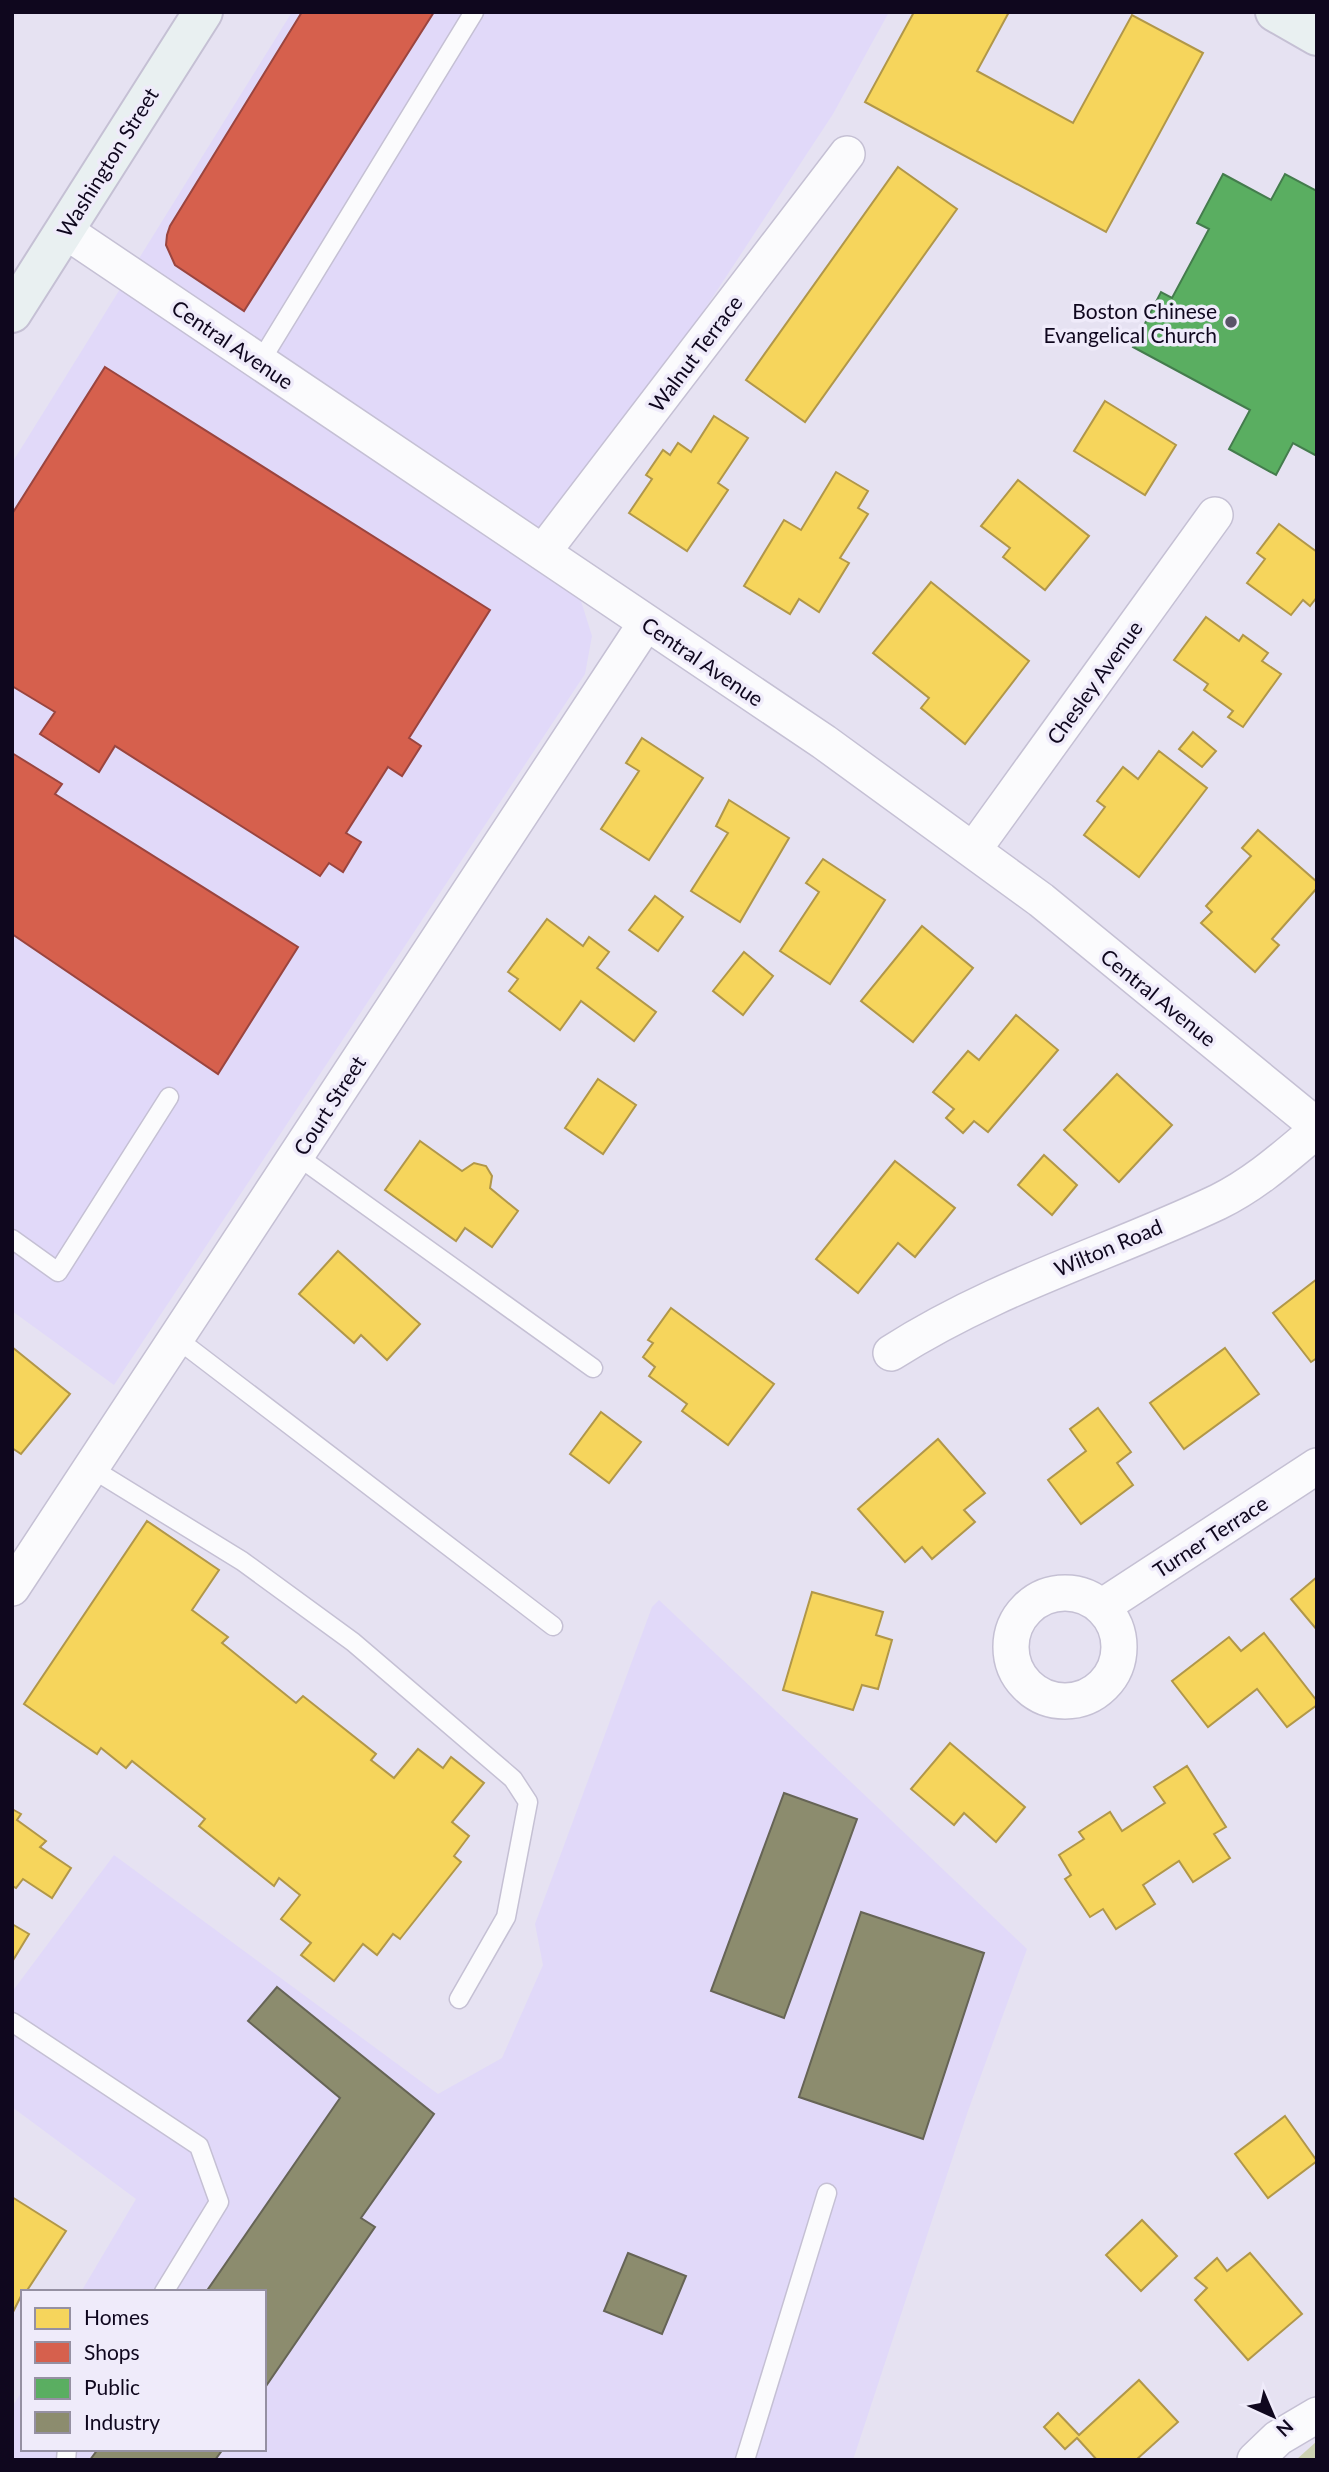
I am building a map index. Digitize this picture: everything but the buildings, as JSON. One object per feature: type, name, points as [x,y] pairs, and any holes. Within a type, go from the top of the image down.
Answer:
[{"type":"main road","name":"Washington Street","points":[[12,313],[203,12]]},
{"type":"main road","points":[[1275,12],[1317,36]]},
{"type":"street","name":"Walnut Terrace","points":[[543,552],[847,154]]},
{"type":"street","name":"Central Avenue","points":[[64,230],[824,741],[1041,900],[1317,1128]]},
{"type":"street","name":"Chesley Avenue","points":[[974,849],[1215,515]]},
{"type":"street","name":"Court Street","points":[[12,1588],[646,623]]},
{"type":"street","name":"Wilton Road","points":[[891,1353],[977,1303],[1220,1201],[1266,1173],[1317,1128]]},
{"type":"street","name":"Turner Terrace","points":[[1103,1606],[1317,1466]]},
{"type":"street","points":[[1255,2460],[1278,2438],[1317,2416]]},
{"type":"lane","points":[[260,362],[474,12]]},
{"type":"lane","points":[[12,1239],[58,1272],[169,1097]]},
{"type":"lane","points":[[296,1156],[593,1368]]},
{"type":"lane","points":[[176,1338],[553,1626]]},
{"type":"lane","points":[[91,1468],[242,1561],[353,1642],[513,1779],[528,1802],[506,1917],[459,1999]]},
{"type":"lane","points":[[12,2022],[199,2146],[219,2202],[165,2290]]},
{"type":"lane","points":[[745,2460],[827,2193]]},
{"type":"shaded area","points":[[292,12],[889,12],[833,114],[559,531],[592,636],[585,674],[114,1385],[12,1311],[12,463]]},
{"type":"shaded area","points":[[659,1600],[1027,1949],[968,2111],[853,2460],[12,2460],[12,2407],[21,2393],[21,2451],[266,2451],[266,2290],[82,2290],[136,2199],[12,2107],[12,1992],[114,1855],[438,2094],[502,2058],[543,1965],[535,1924],[652,1607]]},
{"type":"green space","points":[[1317,2441],[1317,2460],[1296,2460]]},
{"type":"place","name":"Boston Chinese Evangelical Church","points":[[1231,322]]}]
